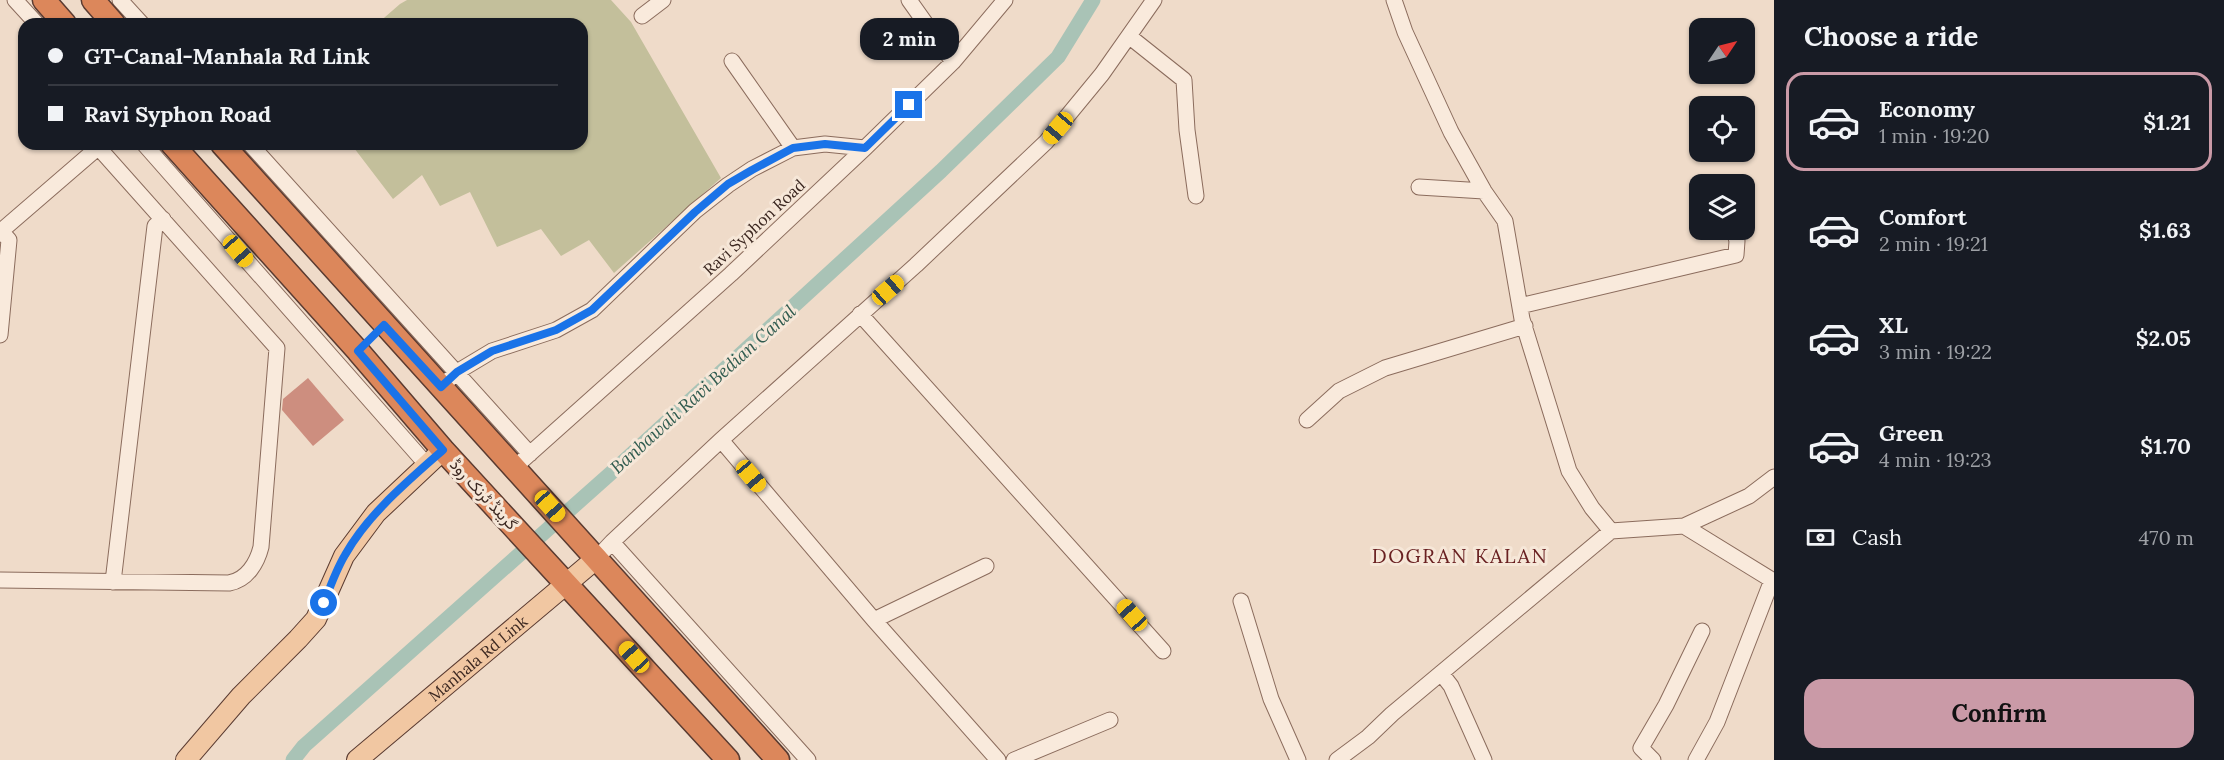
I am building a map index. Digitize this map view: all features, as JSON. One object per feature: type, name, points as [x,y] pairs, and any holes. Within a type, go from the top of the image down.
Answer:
[{"type":"highway","points":[[44,0],[60,18]]},
{"type":"highway","points":[[93,0],[125,8]]},
{"type":"highway","name":"گرینڈ ٹرنک روڈ","points":[[177,150],[358,351],[435,458],[493,503],[728,760]]},
{"type":"highway","points":[[227,150],[384,325],[449,380],[522,465],[600,550],[778,760]]},
{"type":"highway","points":[[358,351],[384,325]]},
{"type":"main road","points":[[186,760],[242,696],[316,619],[335,574],[355,540],[376,513],[435,458]]},
{"type":"main road","name":"Manhala Rd Link","points":[[357,760],[561,579],[600,550]]},
{"type":"street","points":[[15,0],[32,18]]},
{"type":"street","points":[[642,16],[663,0]]},
{"type":"street","points":[[909,0],[953,62]]},
{"type":"street","name":"Ravi Syphon Road","points":[[522,465],[865,148],[953,62],[1005,0]]},
{"type":"street","points":[[808,760],[600,550],[916,265],[1046,142],[1130,37],[1154,0]]},
{"type":"street","points":[[1394,0],[1405,32],[1451,132],[1484,191],[1505,221],[1525,326],[1569,471],[1592,508],[1611,531]]},
{"type":"street","points":[[1130,37],[1184,81],[1187,130],[1196,196]]},
{"type":"street","points":[[732,61],[793,148]]},
{"type":"street","points":[[255,150],[449,380],[492,351],[556,330],[592,310],[695,212],[728,184],[793,148],[825,144],[865,148]]},
{"type":"street","points":[[0,335],[9,240],[1,231],[95,150]]},
{"type":"street","points":[[0,580],[236,582],[252,569],[261,547],[277,348],[103,150]]},
{"type":"street","points":[[150,150],[435,458]]},
{"type":"street","points":[[1419,187],[1484,191]]},
{"type":"street","points":[[113,582],[155,226],[163,219]]},
{"type":"street","points":[[1520,306],[1736,255],[1737,240]]},
{"type":"street","points":[[860,314],[1164,651]]},
{"type":"street","points":[[1307,420],[1339,391],[1385,368],[1525,326]]},
{"type":"street","points":[[721,440],[874,620],[998,760]]},
{"type":"street","points":[[1337,760],[1368,737],[1392,714],[1611,531],[1684,526],[1749,495],[1774,477]]},
{"type":"street","points":[[1684,526],[1773,580],[1717,722],[1696,760]]},
{"type":"street","points":[[874,620],[986,566]]},
{"type":"street","points":[[1241,601],[1271,699],[1298,760]]},
{"type":"street","points":[[1653,760],[1641,748],[1666,705],[1702,631]]},
{"type":"street","points":[[1441,673],[1451,686],[1484,760]]},
{"type":"street","points":[[1014,760],[1110,720]]},
{"type":"shaded area","points":[[407,0],[611,0],[631,22],[721,178],[614,273],[589,240],[561,256],[541,229],[497,247],[470,192],[440,206],[422,175],[393,199],[356,150],[588,150],[588,18],[384,18]]},
{"type":"building","points":[[308,378],[344,420],[313,446],[282,410],[283,399]]},
{"type":"waterway","name":"Banbawali Ravi Bedian Canal","points":[[293,760],[304,746],[611,473],[941,171],[1058,57],[1093,0]]},
{"type":"district","name":"DOGRAN KALAN","points":[[1460,555]]},
{"type":"route","points":[[324,603],[335,574],[355,540],[376,513],[443,450],[358,351],[384,325],[441,387],[457,372],[492,351],[556,330],[592,310],[631,271],[728,184],[793,148],[825,144],[865,148],[909,105]]}]
